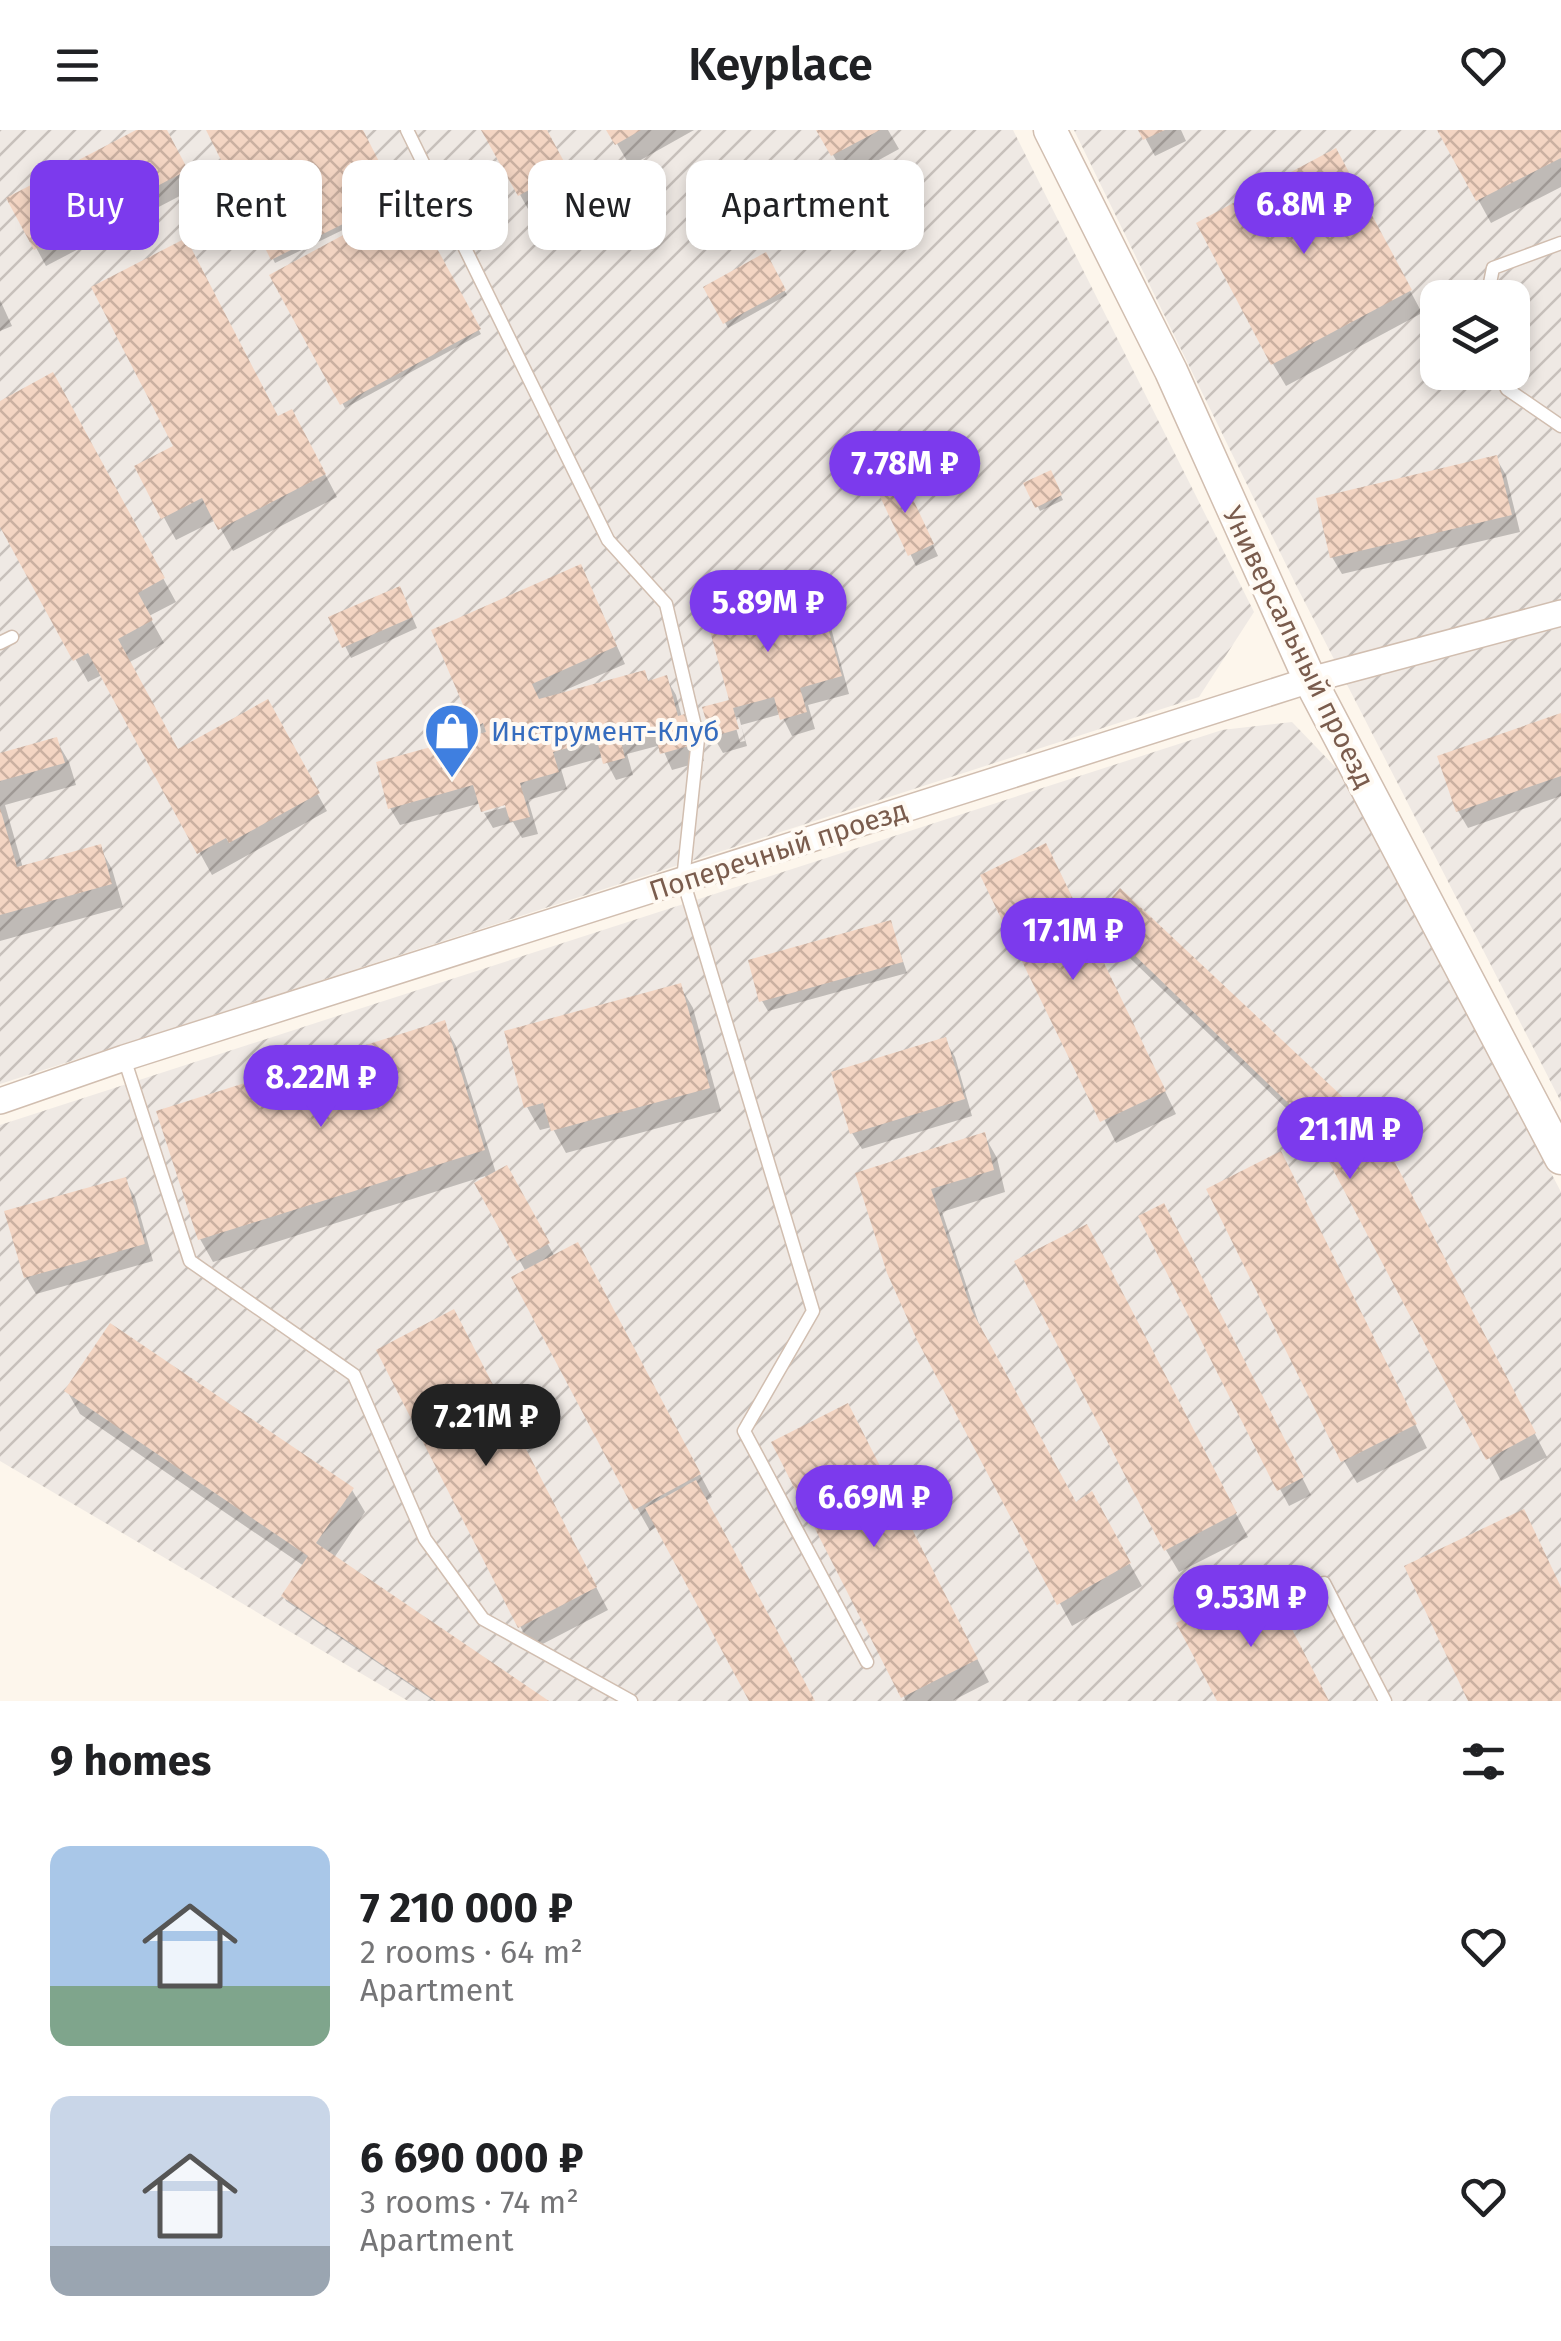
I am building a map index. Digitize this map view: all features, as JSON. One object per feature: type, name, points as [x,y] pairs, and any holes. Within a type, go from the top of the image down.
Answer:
[{"type":"street","name":"Универсальный проезд","points":[[1050,130],[1170,371],[1310,680],[1561,1158]]},
{"type":"street","name":"Поперечный проезд","points":[[0,1101],[1310,680],[1561,613]]},
{"type":"lane","points":[[407,130],[608,540],[666,604],[698,739],[683,880],[813,1311],[744,1430],[867,1662]]},
{"type":"lane","points":[[1491,280],[1493,268],[1561,243]]},
{"type":"lane","points":[[1508,390],[1561,426]]},
{"type":"lane","points":[[124,1058],[190,1260],[354,1375],[425,1539],[483,1620],[631,1701]]},
{"type":"lane","points":[[1324,1583],[1385,1701]]},
{"type":"shaded area","points":[[0,130],[1013,130],[1254,612],[1199,697],[0,1084]]},
{"type":"shaded area","points":[[1074,130],[1561,130],[1561,1102],[1297,587]]},
{"type":"shaded area","points":[[1292,722],[1344,776],[1561,1192],[1561,1701],[408,1701],[0,1461],[0,1125],[1222,730]]},
{"type":"building","points":[[136,130],[167,130],[183,160],[179,160],[179,175],[159,185],[159,160],[79,160]]},
{"type":"building","points":[[206,130],[363,130],[378,160],[342,160],[342,224],[322,234],[322,160],[221,160]]},
{"type":"building","points":[[481,130],[547,130],[563,160],[528,160],[528,191],[518,196],[508,178],[508,160],[498,160]]},
{"type":"building","points":[[606,130],[641,130],[615,145]]},
{"type":"building","points":[[816,130],[880,130],[831,156]]},
{"type":"building","points":[[1138,130],[1165,130],[1143,140]]},
{"type":"building","points":[[1437,130],[1561,130],[1561,158],[1476,201]]},
{"type":"building","points":[[1336,148],[1412,290],[1271,365],[1196,223]]},
{"type":"building","points":[[30,185],[30,243],[6,198]]},
{"type":"building","points":[[342,236],[342,250],[438,250],[481,329],[340,405],[269,275],[322,250]]},
{"type":"building","points":[[179,242],[179,250],[192,250],[278,416],[292,409],[326,474],[218,530],[202,498],[161,519],[134,466],[173,446],[91,287]]},
{"type":"building","points":[[266,250],[291,250],[271,260]]},
{"type":"building","points":[[766,252],[786,290],[723,324],[703,287]]},
{"type":"building","points":[[53,372],[165,578],[138,593],[153,620],[118,639],[178,749],[268,699],[320,793],[229,843],[226,838],[197,854],[88,653],[73,661],[0,527],[0,401]]},
{"type":"building","points":[[1497,455],[1512,515],[1330,558],[1316,498]]},
{"type":"building","points":[[1051,470],[1062,495],[1035,508],[1023,483]]},
{"type":"building","points":[[902,476],[934,544],[908,556],[876,488]]},
{"type":"building","points":[[581,564],[617,646],[532,684],[539,699],[645,670],[648,681],[667,675],[678,716],[688,713],[696,744],[660,754],[654,728],[620,737],[625,758],[603,764],[597,740],[553,752],[559,772],[520,783],[530,817],[510,822],[505,805],[481,812],[473,785],[388,809],[376,762],[486,732],[483,723],[473,728],[431,630]]},
{"type":"building","points":[[400,586],[413,617],[342,648],[328,617]]},
{"type":"building","points":[[763,590],[769,611],[819,597],[842,676],[800,688],[807,712],[780,720],[774,697],[733,708],[739,729],[711,737],[702,707],[729,700],[703,606]]},
{"type":"building","points":[[1561,713],[1561,776],[1456,812],[1437,756]]},
{"type":"building","points":[[57,737],[65,763],[0,781],[0,753]]},
{"type":"building","points":[[0,808],[17,867],[101,844],[112,884],[0,915]]},
{"type":"building","points":[[1046,843],[1166,1091],[1100,1122],[980,875]]},
{"type":"building","points":[[1120,888],[1378,1130],[1536,1433],[1486,1460],[1328,1160],[1338,1151],[1095,917]]},
{"type":"building","points":[[891,920],[903,962],[759,1002],[748,960]]},
{"type":"building","points":[[681,983],[710,1088],[551,1131],[543,1103],[524,1108],[504,1031]]},
{"type":"building","points":[[445,1020],[485,1150],[198,1240],[156,1111]]},
{"type":"building","points":[[946,1037],[965,1099],[850,1134],[831,1072]]},
{"type":"building","points":[[985,1132],[994,1170],[931,1189],[972,1311],[1076,1502],[1092,1491],[1131,1563],[1057,1605],[917,1340],[887,1273],[855,1173]]},
{"type":"building","points":[[1281,1151],[1417,1424],[1341,1462],[1206,1189]]},
{"type":"building","points":[[507,1165],[550,1243],[517,1261],[474,1183]]},
{"type":"building","points":[[126,1177],[145,1244],[24,1278],[4,1211]]},
{"type":"building","points":[[1164,1203],[1304,1477],[1277,1491],[1138,1216]]},
{"type":"building","points":[[1087,1224],[1237,1513],[1164,1551],[1014,1261]]},
{"type":"building","points":[[578,1242],[701,1474],[634,1510],[511,1277]]},
{"type":"building","points":[[454,1309],[597,1587],[518,1628],[376,1350]]},
{"type":"building","points":[[110,1323],[354,1488],[316,1543],[549,1701],[436,1701],[281,1596],[308,1556],[64,1391]]},
{"type":"building","points":[[848,1403],[978,1659],[901,1698],[771,1442]]},
{"type":"building","points":[[696,1480],[815,1701],[749,1701],[645,1508]]},
{"type":"building","points":[[1524,1509],[1561,1587],[1561,1701],[1468,1701],[1404,1566]]},
{"type":"building","points":[[1265,1577],[1329,1701],[1217,1701],[1176,1623]]},
{"type":"place","name":"Инструмент-Клуб","points":[[452,780]]}]
